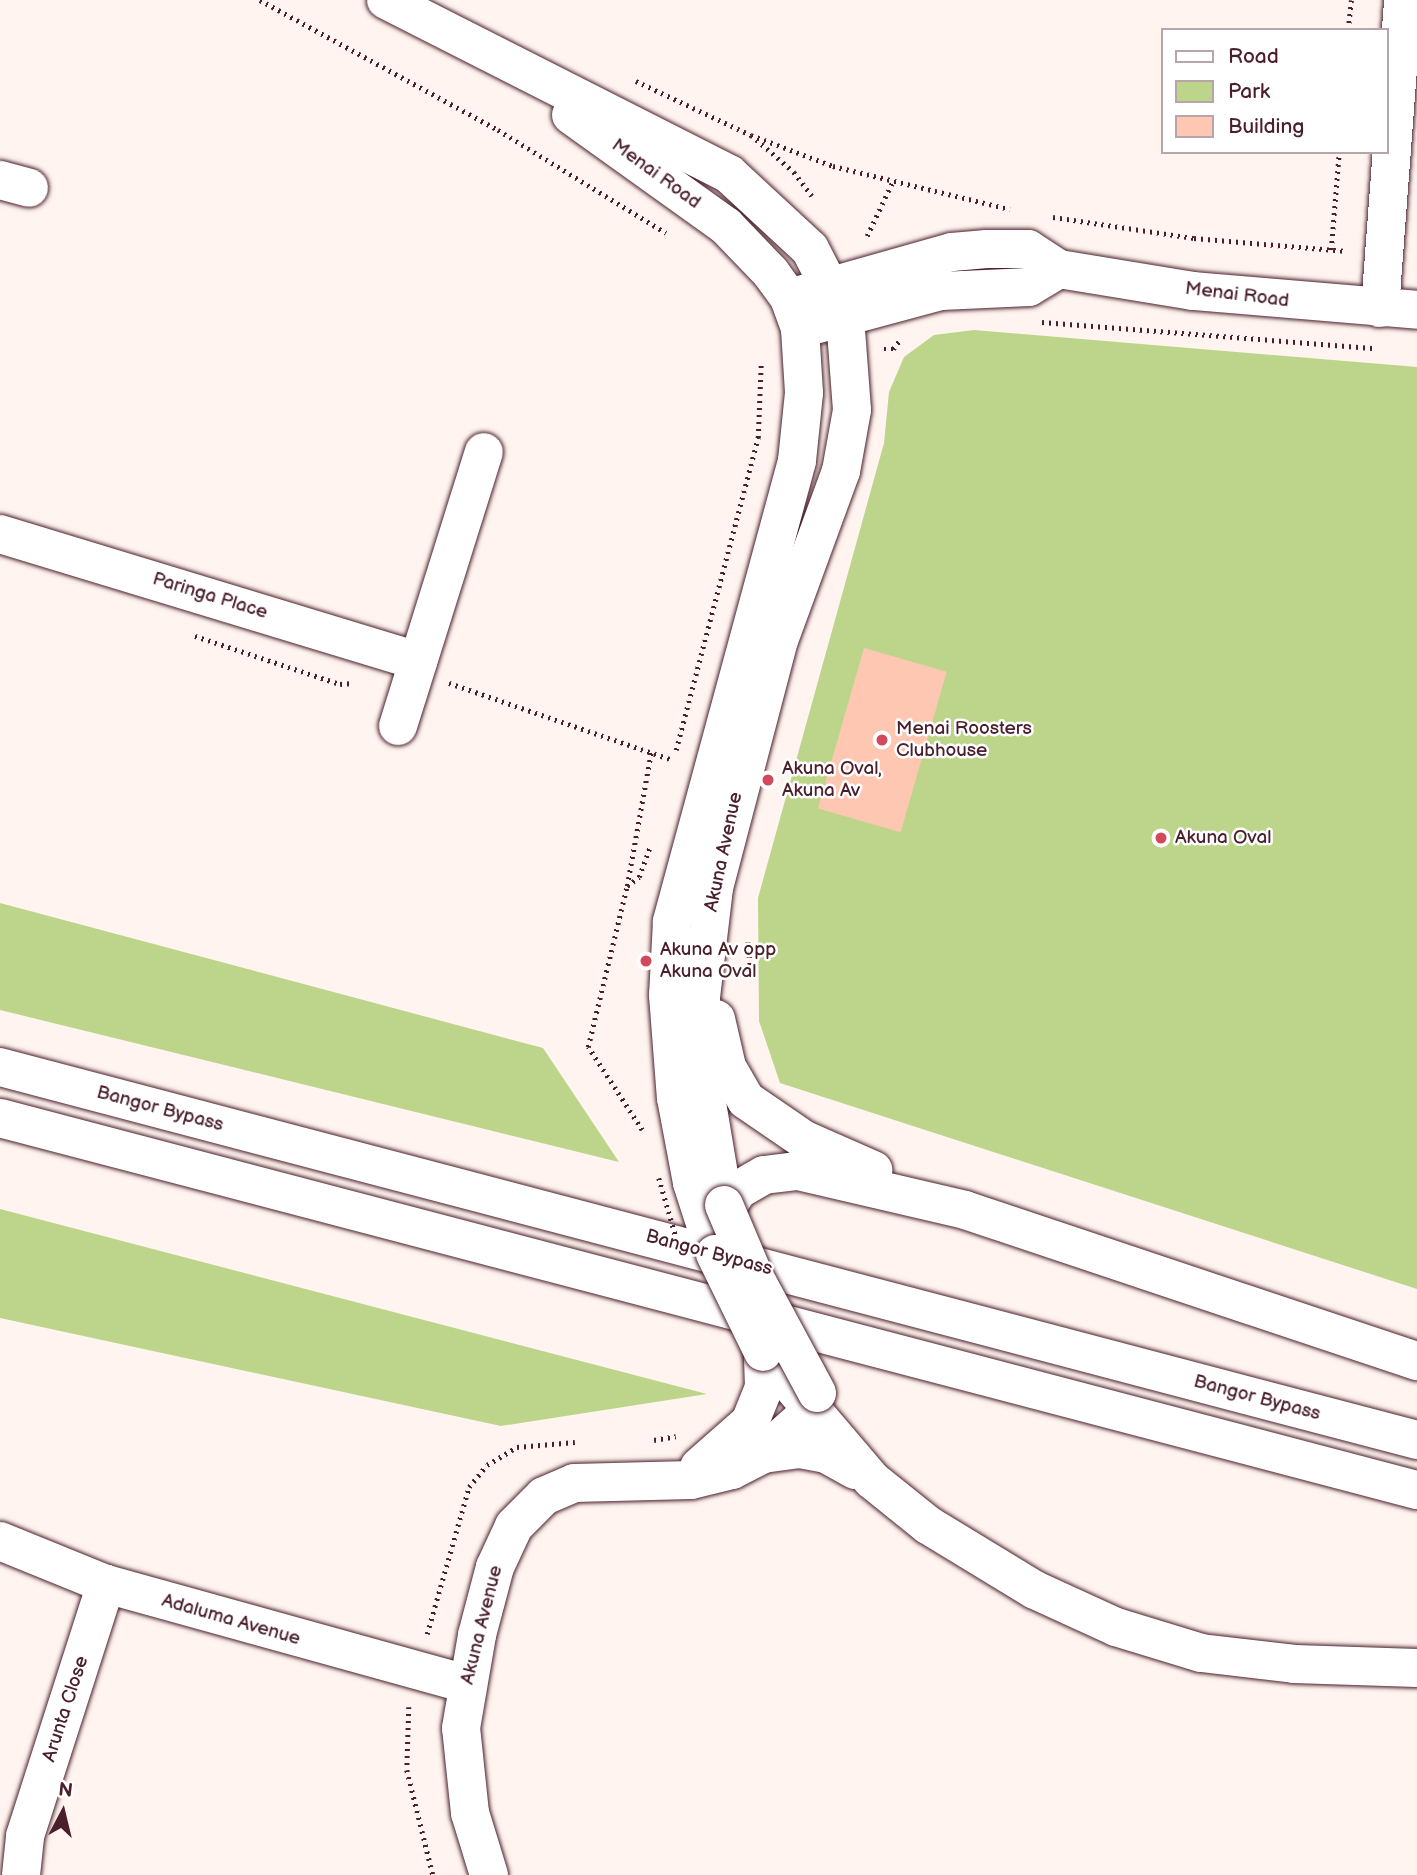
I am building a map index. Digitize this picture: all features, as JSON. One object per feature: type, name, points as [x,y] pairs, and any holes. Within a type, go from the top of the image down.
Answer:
[{"type":"main road","name":"Menai Road","points":[[386,0],[468,44],[729,174],[795,231],[842,317]]},
{"type":"main road","points":[[1398,309],[1384,253],[1403,0]]},
{"type":"main road","name":"Menai Road","points":[[468,44],[716,218],[797,325],[842,317],[951,252],[987,248],[1028,249],[1059,269],[1273,301],[1398,309]]},
{"type":"main road","name":"Akuna Avenue","points":[[706,1191],[700,1061],[708,937],[725,835],[757,714],[841,471],[852,410],[842,317]]},
{"type":"main road","name":"Akuna Avenue","points":[[489,1875],[463,1772],[467,1685],[495,1567],[523,1515],[544,1496],[574,1483],[718,1475],[763,1454],[788,1386],[754,1276],[706,1191],[671,1052],[672,922],[797,460],[797,325]]},
{"type":"main road","points":[[398,726],[484,452]]},
{"type":"main road","name":"Paringa Place","points":[[0,534],[415,671]]},
{"type":"main road","points":[[708,937],[720,1045],[746,1100],[803,1139],[965,1210],[1417,1361]]},
{"type":"main road","name":"Bangor Bypass","points":[[0,1067],[1417,1440]]},
{"type":"main road","points":[[0,1118],[1417,1490]]},
{"type":"main road","points":[[872,1480],[788,1386],[715,1254],[714,1231],[706,1191],[764,1174],[798,1171],[965,1210]]},
{"type":"main road","name":"Akuna Avenue","points":[[650,1480],[688,1472],[716,1457],[788,1386]]},
{"type":"main road","points":[[763,1454],[800,1449],[826,1454],[872,1480],[928,1525],[1005,1573],[1140,1635],[1244,1659],[1417,1668]]},
{"type":"main road","name":"Adaluma Avenue","points":[[0,1541],[106,1584],[416,1673],[467,1685]]},
{"type":"main road","name":"Arunta Close","points":[[21,1875],[25,1836],[106,1584]]},
{"type":"path","points":[[260,0],[498,130],[672,237]]},
{"type":"path","points":[[1348,28],[1351,0]]},
{"type":"path","points":[[751,135],[892,183],[1026,212]]},
{"type":"path","points":[[1331,250],[1339,154]]},
{"type":"path","points":[[865,248],[892,183]]},
{"type":"path","points":[[1039,215],[1108,228],[1384,253]]},
{"type":"path","points":[[842,317],[893,349],[905,332]]},
{"type":"path","points":[[1027,319],[1390,349]]},
{"type":"path","points":[[670,773],[758,439],[762,349],[797,325]]},
{"type":"path","points":[[415,671],[673,760]]},
{"type":"path","points":[[648,1138],[588,1047],[627,886],[651,752]]},
{"type":"path","points":[[627,886],[639,877],[653,840]]},
{"type":"path","points":[[656,1164],[706,1191]]},
{"type":"path","points":[[416,1673],[407,1720],[407,1770],[433,1875]]},
{"type":"green space","points":[[974,330],[1417,367],[1417,1289],[780,1083],[759,1021],[758,898],[884,443],[889,392],[904,357],[934,335]]},
{"type":"green space","points":[[0,903],[543,1048],[619,1162],[0,1010]]},
{"type":"green space","points":[[0,1209],[707,1394],[501,1426],[0,1318]]},
{"type":"building","name":"Menai Roosters Clubhouse","points":[[864,648],[947,672],[901,832],[818,809]]},
{"type":"place","name":"Menai Roosters Clubhouse","points":[[882,740]]},
{"type":"place","name":"Akuna Oval, Akuna Av","points":[[768,780]]},
{"type":"place","name":"Akuna Oval","points":[[1161,838]]},
{"type":"place","name":"Akuna Av opp Akuna Oval","points":[[646,961]]}]
